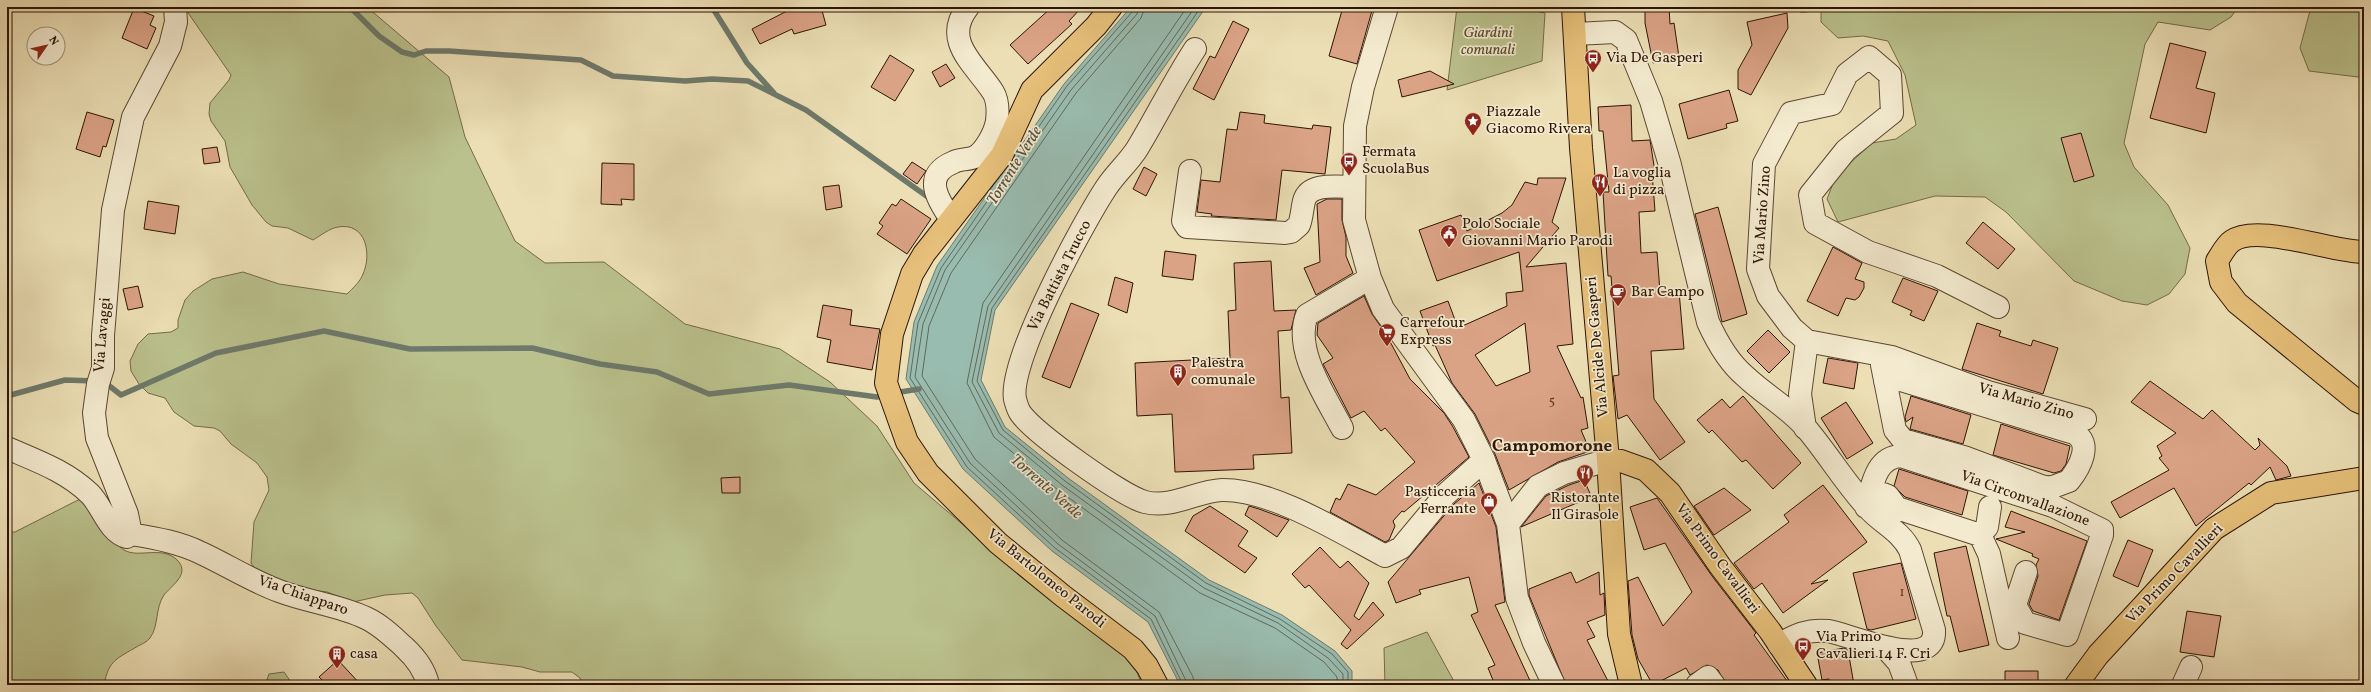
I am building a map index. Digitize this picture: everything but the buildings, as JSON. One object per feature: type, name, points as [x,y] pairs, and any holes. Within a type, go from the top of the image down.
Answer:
[{"type":"main road","name":"Via Bartolomeo Parodi","points":[[1111,7],[1096,26],[1032,90],[1002,155],[924,254],[912,274],[892,334],[886,383],[907,442],[928,473],[998,543],[1063,596],[1133,648],[1147,666],[1157,685]]},
{"type":"main road","name":"Via Alcide De Gasperi","points":[[1573,7],[1581,148],[1608,460],[1619,634],[1631,685]]},
{"type":"main road","points":[[2364,252],[2276,237],[2251,235],[2232,241],[2217,261],[2221,282],[2237,303],[2357,401],[2364,404]]},
{"type":"main road","name":"Via Primo Cavallieri","points":[[1608,460],[1621,461],[1646,470],[1670,493],[1720,566],[1779,645],[1806,685]]},
{"type":"main road","name":"Via Primo Cavallieri","points":[[2076,685],[2098,655],[2214,529],[2271,493],[2364,478]]},
{"type":"street","name":"Via Lavaggi","points":[[131,534],[127,514],[110,474],[94,425],[100,376],[113,210],[133,117],[170,46],[176,22],[175,7]]},
{"type":"street","points":[[951,219],[936,194],[934,186],[936,177],[948,165],[975,157],[983,150],[997,123],[998,106],[994,92],[971,65],[960,45],[958,30],[961,16],[968,7]]},
{"type":"street","points":[[1388,7],[1360,103],[1355,126],[1354,220],[1370,278],[1383,309],[1464,420],[1484,460],[1508,524],[1517,598],[1534,643],[1554,685]]},
{"type":"street","points":[[1575,34],[1615,32],[1626,40],[1651,100],[1670,165],[1708,322],[1713,333],[1730,359],[1745,377],[1806,428],[1866,507],[1889,529],[1900,534],[1910,550],[1933,622],[1935,637],[1930,645],[1913,651],[1885,647],[1841,634],[1814,631],[1794,635],[1779,645]]},
{"type":"street","name":"Via Battista Trucco","points":[[1195,49],[1136,151],[1106,187],[1060,270],[1028,339],[1015,386],[1015,400],[1021,414],[1068,454],[1143,501],[1171,503],[1222,490],[1249,495],[1313,516],[1386,556],[1401,548],[1445,495],[1484,460]]},
{"type":"street","name":"Via Mario Zino","points":[[1998,307],[1937,276],[1868,252],[1815,222],[1810,195],[1846,150],[1892,113],[1890,75],[1869,57],[1847,74],[1832,104],[1791,113],[1764,164],[1758,269],[1762,284],[1774,306],[1792,328],[1807,341],[1883,356],[1921,367],[1988,392],[2084,419]]},
{"type":"street","points":[[1190,171],[1183,221],[1187,228],[1259,232],[1291,232],[1299,225],[1304,201],[1309,192],[1315,188],[1354,187]]},
{"type":"street","points":[[1342,428],[1311,368],[1303,337],[1303,328],[1307,315],[1370,278]]},
{"type":"street","points":[[1806,428],[1800,394],[1807,341]]},
{"type":"street","points":[[1883,356],[1882,365],[1885,381],[1895,430],[1903,440],[1964,458],[2050,488],[2069,481],[2083,456],[2084,442],[2074,433],[1901,380],[1885,381]]},
{"type":"street","points":[[7,448],[68,475],[91,495],[116,532],[127,537],[131,534]]},
{"type":"street","name":"Via Circonvallazione","points":[[1866,507],[1875,479],[1884,461],[1894,456],[1901,456],[2053,506],[2094,524],[2102,530],[2102,535],[2067,635],[2025,623],[2015,604],[2026,572]]},
{"type":"street","points":[[1508,524],[1538,486],[1564,473],[1608,460]]},
{"type":"street","points":[[1866,507],[1882,494],[1888,496],[1896,508],[1980,536],[1989,554],[2008,638]]},
{"type":"street","points":[[1980,536],[1987,527],[1990,507]]},
{"type":"street","name":"Via Chiapparo","points":[[131,534],[164,540],[200,552],[231,570],[280,591],[332,605],[367,618],[390,633],[414,656],[426,676],[428,685]]},
{"type":"street","points":[[1885,647],[1899,663],[1907,685]]},
{"type":"street","points":[[1697,685],[1708,677],[1714,685]]},
{"type":"green space","points":[[184,7],[367,7],[449,77],[465,137],[515,241],[545,263],[604,262],[685,324],[780,349],[830,382],[877,426],[914,483],[1007,562],[1132,660],[1142,685],[583,685],[580,678],[572,672],[540,672],[522,667],[462,660],[436,626],[418,598],[412,593],[385,595],[353,602],[327,592],[294,588],[256,570],[251,563],[254,522],[269,490],[267,477],[257,463],[231,444],[220,431],[214,428],[194,426],[174,412],[165,398],[148,393],[139,384],[131,371],[130,361],[138,344],[148,334],[171,332],[178,328],[178,320],[185,300],[193,291],[212,279],[243,272],[279,284],[347,294],[362,277],[366,266],[366,249],[361,234],[355,229],[338,227],[328,230],[313,240],[288,228],[272,226],[266,222],[252,205],[230,167],[225,141],[211,121],[209,114],[210,103],[229,80],[231,75]]},
{"type":"green space","name":"Giardini comunali","points":[[1457,7],[1517,7],[1545,13],[1542,61],[1447,90]]},
{"type":"green space","points":[[1821,7],[2238,7],[2231,17],[2210,30],[2158,22],[2145,44],[2124,143],[2134,167],[2168,205],[2190,248],[2185,274],[2169,294],[2147,305],[2122,301],[2074,281],[2006,212],[1985,197],[1935,196],[1838,222],[1827,199],[1836,176],[1872,143],[1896,139],[1916,125],[1905,75],[1888,41],[1863,36],[1838,38],[1821,22]]},
{"type":"green space","points":[[2311,7],[2364,7],[2364,75],[2358,77],[2309,71],[2300,48]]},
{"type":"green space","points":[[82,498],[101,526],[124,550],[137,553],[166,554],[173,557],[182,567],[180,576],[161,600],[155,628],[150,638],[146,642],[119,657],[111,665],[104,685],[7,685],[7,532],[15,532]]},
{"type":"green space","points":[[1427,632],[1456,685],[1385,685],[1384,648]]},
{"type":"green space","points":[[284,672],[293,685],[265,685],[269,674]]},
{"type":"water","name":"Torrente Verde","points":[[1131,7],[1206,7],[995,310],[981,380],[1005,427],[1068,478],[1209,580],[1282,615],[1335,651],[1352,671],[1352,685],[1180,685],[1148,622],[1052,551],[963,469],[906,379],[914,322],[937,266],[1064,84]]},
{"type":"waterway","points":[[350,7],[379,36],[402,52],[414,55],[426,51],[449,51],[581,60],[613,76],[685,81],[712,79],[748,81],[806,110],[932,200]]},
{"type":"waterway","points":[[712,7],[747,63],[774,93]]},
{"type":"waterway","points":[[1802,10],[1834,7]]},
{"type":"waterway","points":[[103,381],[121,395],[216,353],[324,331],[410,349],[532,348],[600,364],[657,372],[709,394],[789,385],[877,397],[886,395]]},
{"type":"waterway","points":[[7,396],[65,380],[95,381]]},
{"type":"waterway","points":[[894,393],[919,389]]},
{"type":"place","name":"Via De Gasperi","points":[[1593,73]]},
{"type":"place","name":"Piazzale Giacomo Rivera","points":[[1473,136]]},
{"type":"place","name":"Fermata ScuolaBus","points":[[1349,176]]},
{"type":"place","name":"La voglia di pizza","points":[[1600,197]]},
{"type":"place","name":"Polo Sociale Giovanni Mario Parodi","points":[[1449,248]]},
{"type":"place","name":"Bar Campo","points":[[1618,307]]},
{"type":"place","name":"Carrefour Express","points":[[1387,347]]},
{"type":"place","name":"Palestra comunale","points":[[1178,387]]},
{"type":"place","name":"Ristorante Il Girasole","points":[[1585,488]]},
{"type":"place","name":"Pasticceria Ferrante","points":[[1489,516]]},
{"type":"place","name":"Via Primo Cavalieri 14 F. Cri","points":[[1803,661]]},
{"type":"place","name":"casa","points":[[337,669]]},
{"type":"district","name":"Campomorone","points":[[1552,446]]}]
